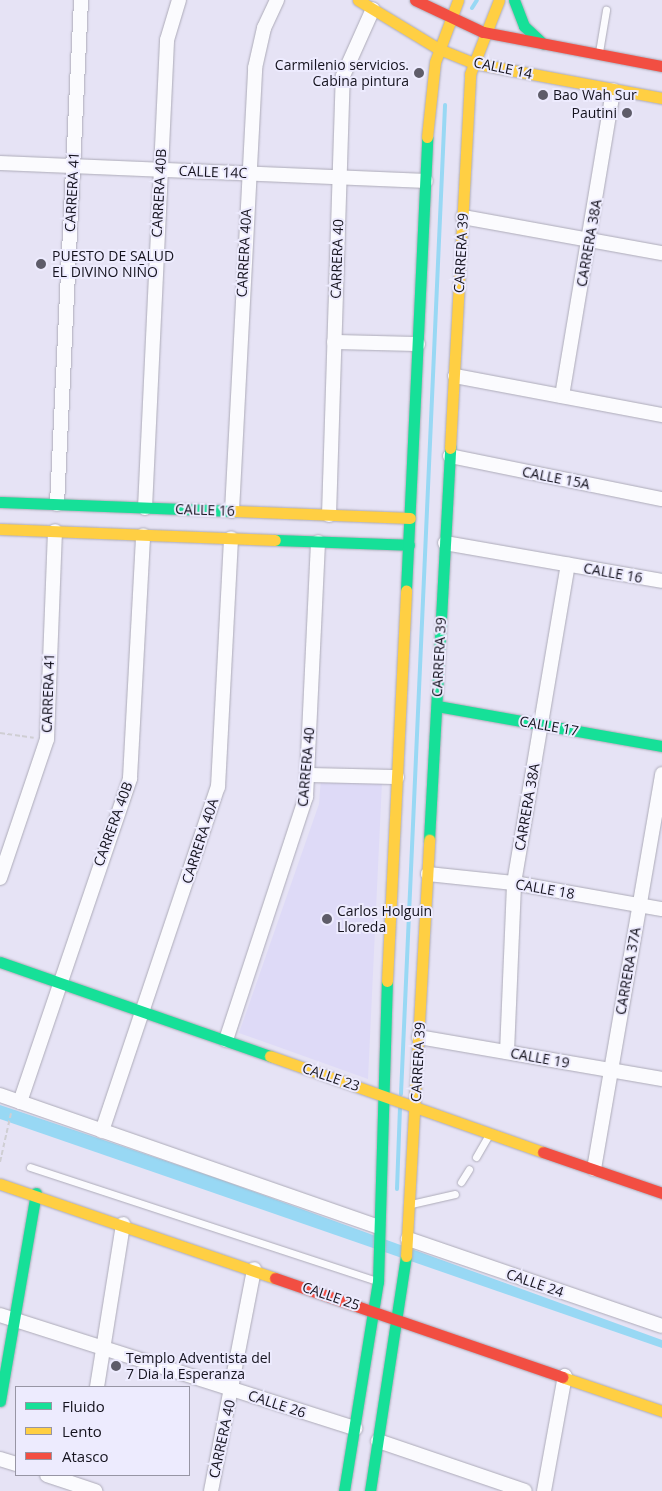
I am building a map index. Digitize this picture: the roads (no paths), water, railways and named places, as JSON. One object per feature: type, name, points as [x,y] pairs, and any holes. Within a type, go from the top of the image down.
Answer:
[{"type":"main road","name":"CALLE 14","points":[[358,0],[439,49],[473,63],[662,98]]},
{"type":"main road","points":[[415,0],[449,18],[484,32],[599,55],[661,62]]},
{"type":"main road","points":[[399,1320],[382,1284],[379,1268],[378,1232],[397,777],[430,97],[439,49],[449,18],[458,0]]},
{"type":"main road","name":"CARRERA 39","points":[[370,1491],[399,1320],[408,1242],[410,1105],[419,1037],[473,63],[484,32],[499,0]]},
{"type":"main road","points":[[514,0],[524,26],[544,45]]},
{"type":"main road","name":"CALLE 16","points":[[0,502],[410,518]]},
{"type":"main road","name":"CALLE 16","points":[[0,529],[409,545]]},
{"type":"main road","name":"CALLE 17","points":[[437,706],[662,746]]},
{"type":"main road","name":"CALLE 23","points":[[0,962],[662,1194]]},
{"type":"main road","name":"CALLE 25","points":[[0,1184],[36,1193],[662,1411]]},
{"type":"main road","points":[[0,1401],[4,1318],[23,1190]]},
{"type":"main road","points":[[4,1318],[36,1193]]},
{"type":"main road","points":[[344,1491],[375,1312],[382,1284]]},
{"type":"street","name":"CARRERA 41","points":[[56,504],[81,0]]},
{"type":"street","name":"CARRERA 40B","points":[[145,508],[166,40],[179,0]]},
{"type":"street","name":"CARRERA 40A","points":[[232,511],[248,174],[257,51],[277,0]]},
{"type":"street","name":"CARRERA 40","points":[[329,515],[343,76],[373,9]]},
{"type":"street","name":"CARRERA 38A","points":[[562,396],[614,90]]},
{"type":"street","name":"CALLE 14C","points":[[0,163],[426,181]]},
{"type":"street","points":[[463,217],[662,253]]},
{"type":"street","points":[[334,342],[418,344]]},
{"type":"street","points":[[455,376],[662,415]]},
{"type":"street","name":"CALLE 15A","points":[[450,456],[662,499]]},
{"type":"street","name":"CARRERA 41","points":[[0,878],[47,740],[54,531]]},
{"type":"street","name":"CARRERA 40B","points":[[16,1105],[130,778],[143,535]]},
{"type":"street","name":"CARRERA 40A","points":[[102,1131],[218,787],[231,538]]},
{"type":"street","name":"CARRERA 40","points":[[226,1040],[301,819],[307,775],[318,542]]},
{"type":"street","name":"CALLE 16","points":[[445,543],[662,581]]},
{"type":"street","name":"CARRERA 38A","points":[[507,1052],[514,883],[568,565]]},
{"type":"street","name":"CARRERA 37A","points":[[594,1169],[662,774]]},
{"type":"street","points":[[307,775],[397,777]]},
{"type":"street","name":"CALLE 18","points":[[428,874],[514,883],[662,909]]},
{"type":"street","name":"CALLE 19","points":[[419,1037],[662,1079]]},
{"type":"street","points":[[0,1095],[16,1105],[102,1131],[378,1232]]},
{"type":"street","points":[[97,1386],[123,1224]]},
{"type":"street","name":"CALLE 24","points":[[408,1242],[662,1326]]},
{"type":"street","name":"CARRERA 40","points":[[212,1491],[254,1269]]},
{"type":"street","name":"CALLE 26","points":[[4,1318],[355,1428]]},
{"type":"street","points":[[544,1491],[565,1376]]},
{"type":"street","points":[[378,1441],[525,1491]]},
{"type":"street","points":[[0,1459],[15,1464]]},
{"type":"street","points":[[51,1476],[81,1484],[95,1491]]},
{"type":"lane","points":[[599,55],[606,10]]},
{"type":"lane","points":[[476,1157],[489,1133]]},
{"type":"lane","points":[[30,1168],[382,1284]]},
{"type":"lane","points":[[462,1182],[469,1169]]},
{"type":"lane","points":[[410,1204],[455,1194]]},
{"type":"water","points":[[0,1105],[216,1178],[662,1340],[662,1348],[0,1119]]},
{"type":"waterway","points":[[472,8],[477,0]]},
{"type":"waterway","points":[[401,1094],[445,105]]},
{"type":"waterway","points":[[397,1189],[400,1109]]},
{"type":"place","name":"Carmilenio servicios. Cabina pintura","points":[[419,73]]},
{"type":"place","name":"Bao Wah Sur","points":[[543,95]]},
{"type":"place","name":"Pautini","points":[[627,113]]},
{"type":"place","name":"PUESTO DE SALUD EL DIVINO NIÑO","points":[[41,264]]},
{"type":"place","name":"Carlos Holguin Lloreda","points":[[327,919]]},
{"type":"place","name":"Templo Adventista del 7 Dia la Esperanza","points":[[116,1366]]}]
